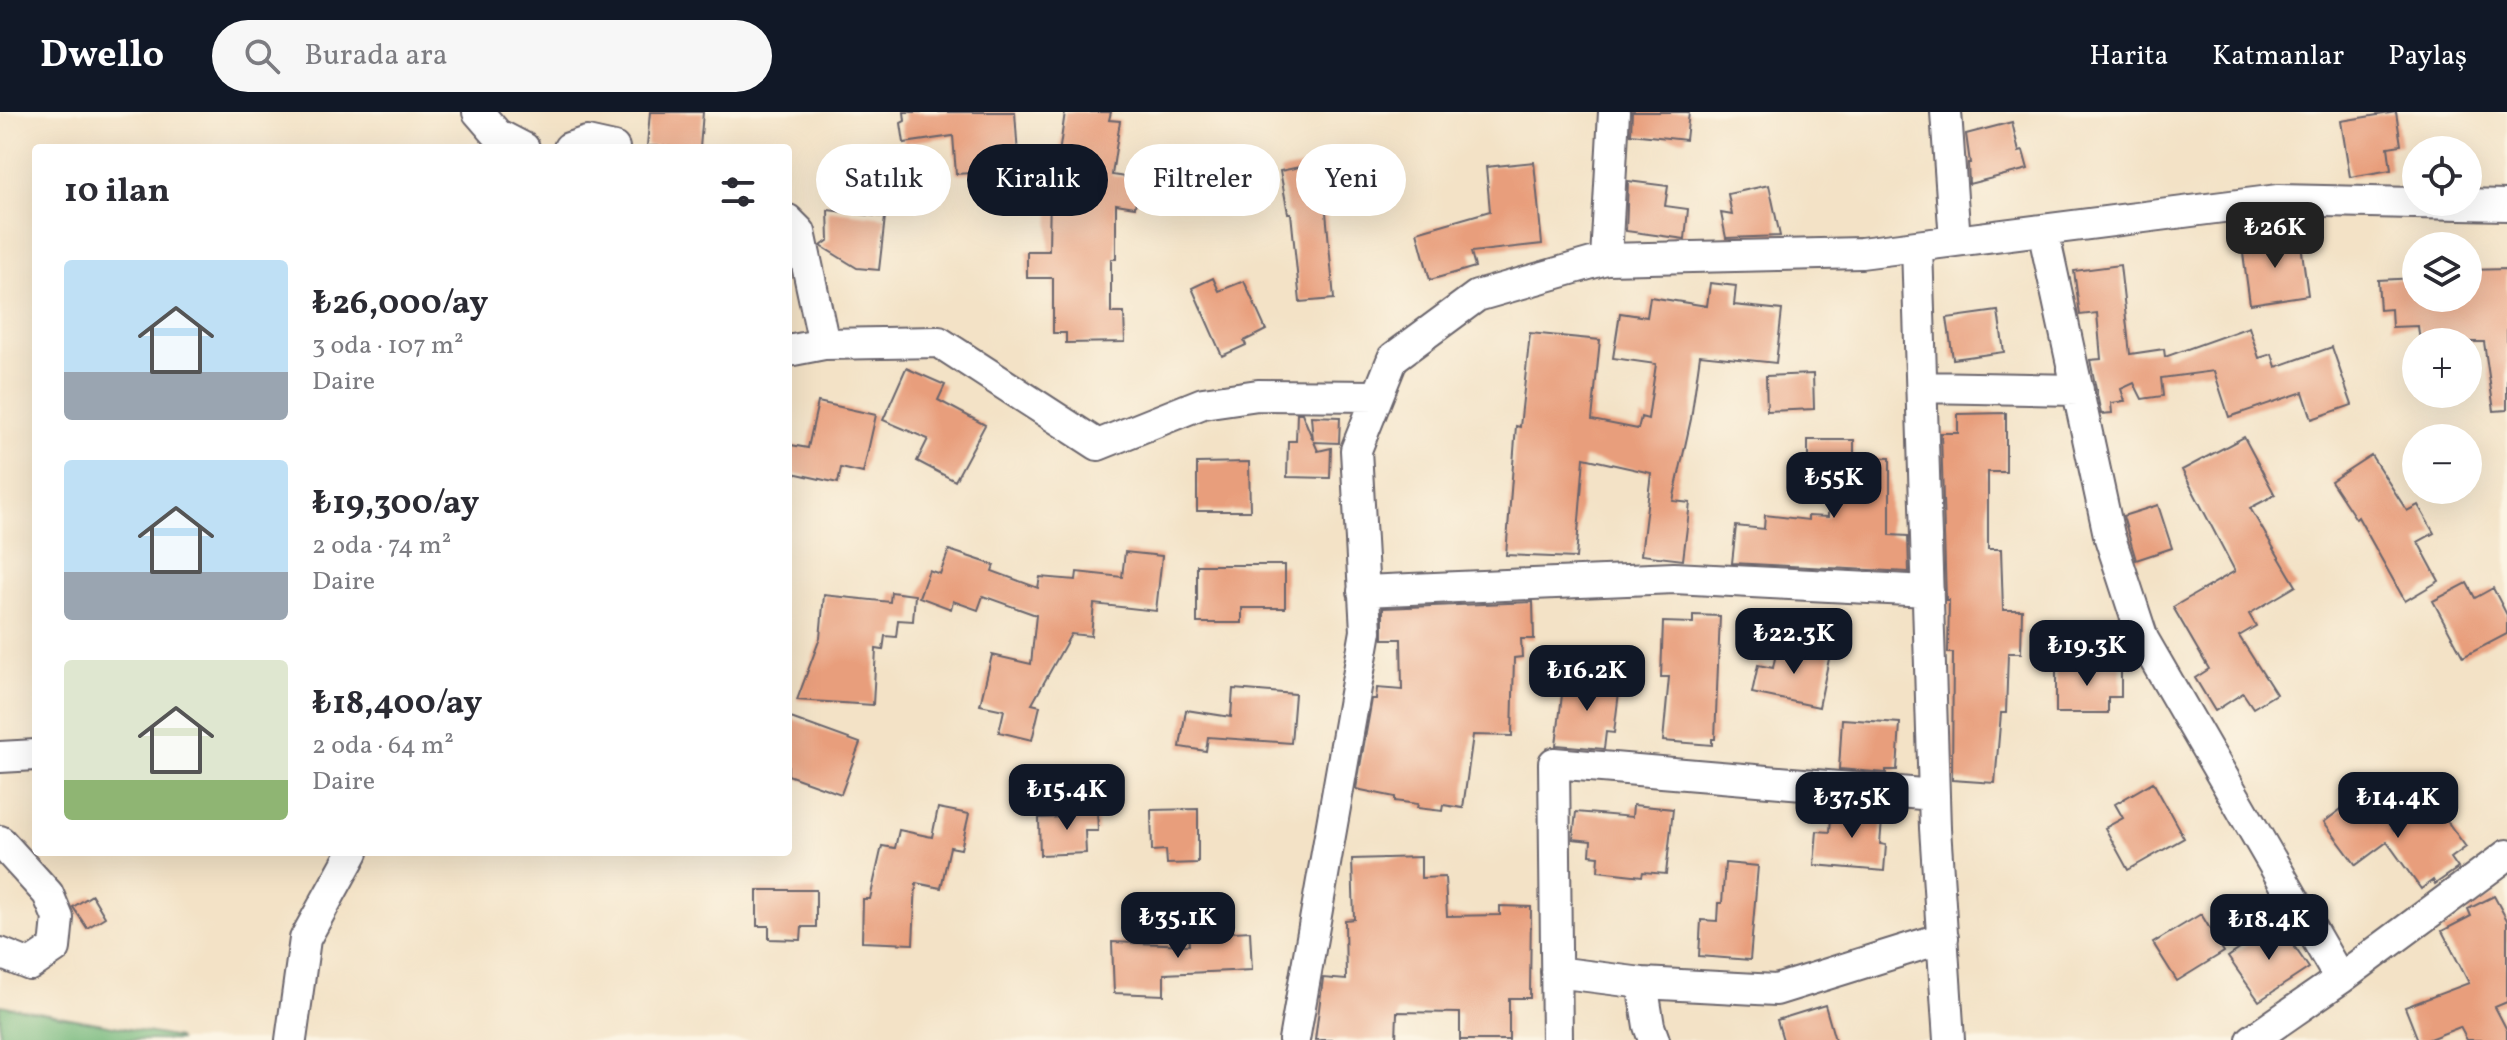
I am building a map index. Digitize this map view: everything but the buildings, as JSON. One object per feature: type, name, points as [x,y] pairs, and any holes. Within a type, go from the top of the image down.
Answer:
[{"type":"street","points":[[478,112],[497,134],[516,144]]},
{"type":"street","points":[[1606,259],[1614,112]]},
{"type":"street","points":[[1946,112],[1955,241]]},
{"type":"street","points":[[1294,1040],[1366,631],[1356,450],[1393,358],[1477,296],[1606,259],[1861,253],[2278,200],[2507,205]]},
{"type":"street","points":[[792,224],[800,232],[824,344]]},
{"type":"street","points":[[2043,230],[2109,535],[2143,639],[2340,979]]},
{"type":"street","points":[[1917,246],[1934,795],[1949,1040]]},
{"type":"street","points":[[792,350],[824,344],[939,342],[1098,445],[1203,403],[1258,395],[1377,396]]},
{"type":"street","points":[[1922,387],[2078,390]]},
{"type":"street","points":[[1363,591],[1674,578],[1928,591]]},
{"type":"street","points":[[0,757],[32,755]]},
{"type":"street","points":[[1557,1040],[1554,763],[1934,795]]},
{"type":"street","points":[[0,841],[48,894],[58,918],[55,948],[30,965],[0,953]]},
{"type":"street","points":[[2252,1040],[2507,855]]},
{"type":"street","points":[[291,1040],[305,939],[351,856]]},
{"type":"street","points":[[1556,972],[1642,983],[1776,990],[1943,938]]},
{"type":"street","points":[[1642,983],[1654,1040]]},
{"type":"green space","points":[[0,1005],[178,1038],[179,1040],[0,1040]]}]
